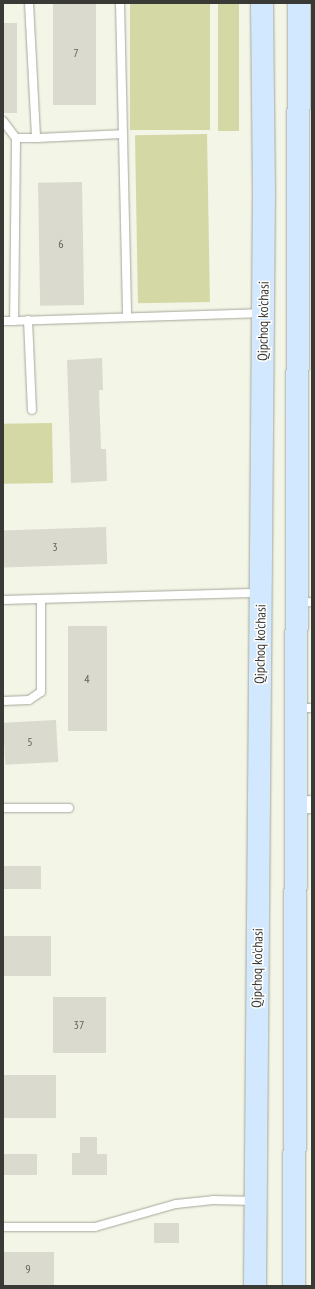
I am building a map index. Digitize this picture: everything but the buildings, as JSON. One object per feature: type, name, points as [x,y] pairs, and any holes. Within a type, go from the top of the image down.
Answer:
[{"type":"main road","name":"Qipchoq ko'chasi","points":[[254,1286],[264,313],[262,3]]},
{"type":"main road","points":[[294,1286],[304,804],[304,603],[297,524],[305,283],[298,196],[299,3]]},
{"type":"main road","points":[[264,194],[273,187],[282,185],[298,196]]},
{"type":"main road","points":[[261,525],[281,534],[290,532],[297,524]]},
{"type":"lane","points":[[29,3],[36,138]]},
{"type":"lane","points":[[120,3],[127,316]]},
{"type":"lane","points":[[3,121],[16,138],[14,321]]},
{"type":"lane","points":[[16,138],[123,134]]},
{"type":"lane","points":[[3,321],[264,313]]},
{"type":"lane","points":[[28,320],[32,410]]},
{"type":"lane","points":[[3,600],[261,593]]},
{"type":"lane","points":[[3,701],[29,700],[41,692],[41,600]]},
{"type":"lane","points":[[3,808],[69,808]]},
{"type":"lane","points":[[3,1227],[95,1227],[176,1204],[213,1200],[255,1201]]},
{"type":"green space","points":[[130,3],[210,3],[210,130],[130,130]]},
{"type":"green space","points":[[218,3],[239,3],[239,131],[218,131]]},
{"type":"green space","points":[[207,134],[210,302],[138,303],[135,135]]},
{"type":"green space","points":[[52,423],[53,483],[4,484],[3,424]]}]
